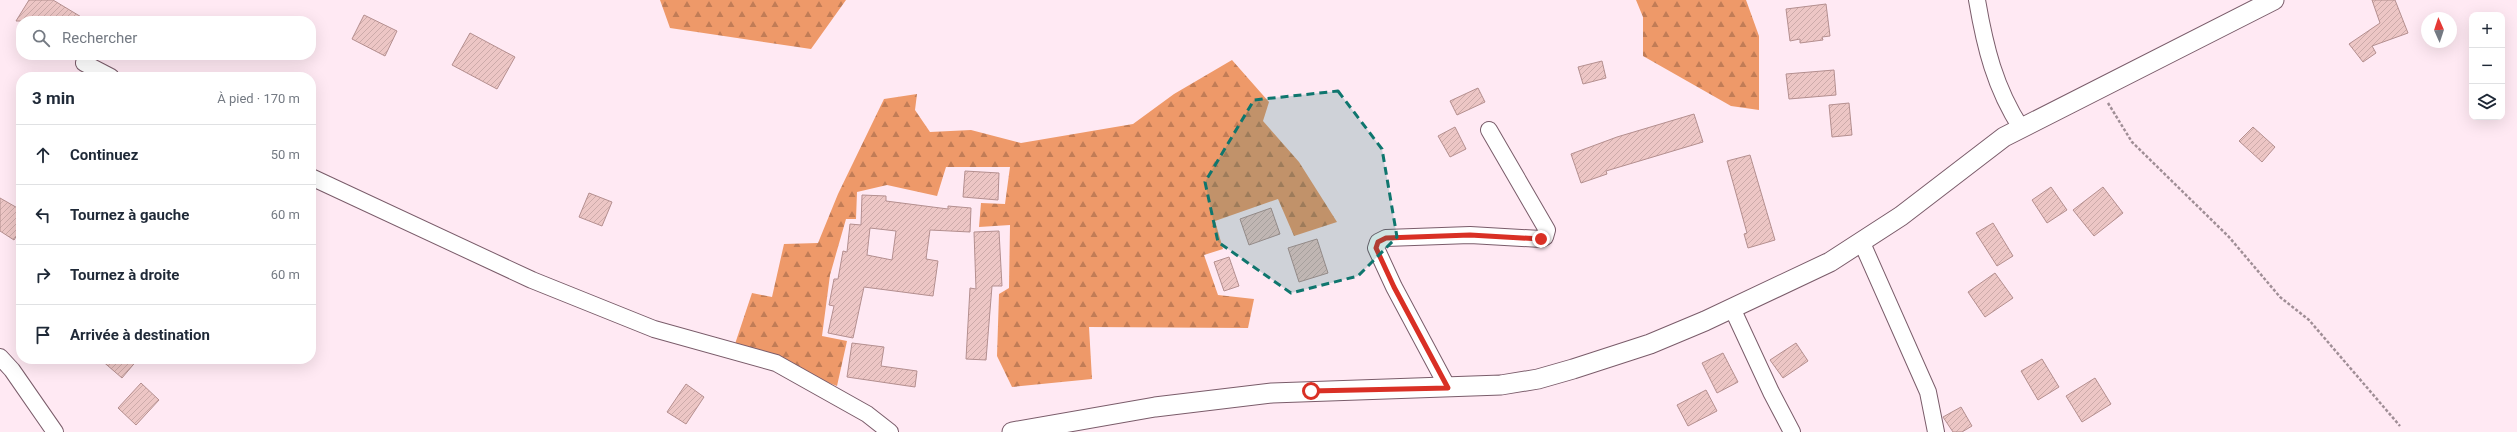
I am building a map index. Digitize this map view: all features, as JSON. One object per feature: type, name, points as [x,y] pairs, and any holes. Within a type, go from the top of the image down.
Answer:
[{"type":"street","points":[[1977,0],[1983,36],[1994,78],[2007,107],[2021,128]]},
{"type":"street","points":[[1012,432],[1155,407],[1272,393],[1501,385],[1538,379],[1573,369],[1677,334],[1830,262],[1862,243],[1901,216],[1986,150],[2021,128],[2099,89],[2194,38],[2274,0]]},
{"type":"street","points":[[84,63],[101,72]]},
{"type":"street","points":[[1448,388],[1394,287],[1376,248],[1378,242],[1386,238],[1470,235],[1541,239],[1545,237],[1547,230],[1489,130]]},
{"type":"street","points":[[316,179],[532,280],[654,329],[776,363],[867,414],[890,432]]},
{"type":"street","points":[[1862,243],[1928,392],[1936,432]]},
{"type":"street","points":[[1732,308],[1792,432]]},
{"type":"street","points":[[0,357],[12,370],[55,432]]},
{"type":"path","points":[[2099,89],[2132,142],[2229,237],[2280,297],[2309,320],[2400,426]]},
{"type":"highlighted area","points":[[1338,91],[1382,149],[1397,237],[1358,276],[1291,293],[1218,242],[1205,182],[1254,100]]},
{"type":"green space","points":[[660,0],[846,0],[811,49],[670,28]]},
{"type":"green space","points":[[1636,0],[1746,0],[1759,36],[1759,110],[1731,106],[1643,56],[1643,17]]},
{"type":"green space","points":[[1232,60],[1269,102],[1263,121],[1299,162],[1337,222],[1294,236],[1278,199],[1215,221],[1223,249],[1204,255],[1218,295],[1254,299],[1248,328],[1089,327],[1092,379],[1012,387],[997,356],[999,294],[1009,288],[1010,225],[979,227],[981,203],[1005,204],[1010,167],[946,167],[937,196],[887,185],[857,192],[856,219],[846,219],[830,275],[822,336],[847,341],[837,386],[734,347],[752,293],[772,297],[784,244],[818,243],[838,194],[884,99],[917,94],[915,110],[930,132],[971,130],[1021,143],[1133,124],[1174,94]]},
{"type":"building","points":[[29,0],[53,0],[80,16],[19,16]]},
{"type":"building","points":[[2372,0],[2395,0],[2408,33],[2372,46],[2376,53],[2363,62],[2349,44],[2380,23]]},
{"type":"building","points":[[1826,4],[1830,36],[1822,37],[1823,40],[1800,43],[1800,39],[1790,41],[1786,9]]},
{"type":"building","points":[[364,15],[397,31],[385,56],[352,39]]},
{"type":"building","points":[[470,33],[515,57],[497,89],[452,65]]},
{"type":"building","points":[[1602,61],[1606,78],[1583,84],[1578,67]]},
{"type":"building","points":[[1834,70],[1836,95],[1789,99],[1786,74]]},
{"type":"building","points":[[1478,88],[1485,102],[1457,115],[1450,101]]},
{"type":"building","points":[[1849,103],[1852,135],[1832,137],[1829,105]]},
{"type":"building","points":[[1694,114],[1703,142],[1606,171],[1607,174],[1581,183],[1571,154],[1617,137]]},
{"type":"building","points":[[1455,127],[1466,149],[1450,157],[1438,136]]},
{"type":"building","points":[[2253,127],[2275,147],[2262,162],[2239,141]]},
{"type":"building","points":[[1750,155],[1775,240],[1748,248],[1744,234],[1747,233],[1727,161]]},
{"type":"building","points":[[965,171],[999,173],[998,200],[963,197]]},
{"type":"building","points":[[2051,187],[2067,210],[2047,223],[2032,200]]},
{"type":"building","points":[[2103,187],[2123,213],[2094,236],[2073,210]]},
{"type":"building","points":[[589,193],[612,202],[602,226],[579,217]]},
{"type":"building","points":[[862,195],[886,196],[886,201],[948,209],[948,206],[971,208],[970,232],[930,230],[926,259],[938,261],[933,296],[864,287],[853,338],[828,333],[834,306],[829,305],[834,279],[838,279],[843,251],[847,252],[850,224],[861,225]],"holes":[[[870,228],[896,231],[892,260],[867,255]]]},
{"type":"building","points":[[0,198],[16,207],[16,237],[14,240],[0,231]]},
{"type":"building","points":[[1271,208],[1280,234],[1249,245],[1240,219]]},
{"type":"building","points":[[1993,223],[2013,256],[1997,266],[1976,233]]},
{"type":"building","points":[[999,231],[1002,286],[992,286],[986,360],[966,359],[970,288],[976,289],[974,232]]},
{"type":"building","points":[[1317,239],[1328,273],[1299,282],[1288,248]]},
{"type":"building","points":[[1229,257],[1239,286],[1224,291],[1214,262]]},
{"type":"building","points":[[1995,273],[2013,298],[1985,317],[1968,292]]},
{"type":"building","points":[[852,343],[884,347],[881,366],[917,371],[915,387],[847,377]]},
{"type":"building","points":[[1796,343],[1808,361],[1783,378],[1770,360]]},
{"type":"building","points":[[1723,353],[1738,382],[1717,393],[1702,363]]},
{"type":"building","points":[[2042,359],[2059,387],[2038,400],[2021,371]]},
{"type":"building","points":[[106,364],[134,364],[122,378]]},
{"type":"building","points":[[2095,378],[2111,404],[2082,422],[2066,396]]},
{"type":"building","points":[[141,383],[159,400],[136,425],[118,408]]},
{"type":"building","points":[[686,384],[704,397],[686,424],[667,412]]},
{"type":"building","points":[[1706,390],[1717,411],[1688,426],[1677,405]]},
{"type":"building","points":[[1961,407],[1972,426],[1962,432],[1953,432],[1943,417]]},
{"type":"route","points":[[1311,391],[1448,388],[1394,287],[1376,248],[1378,242],[1386,238],[1470,235],[1541,239]]}]
